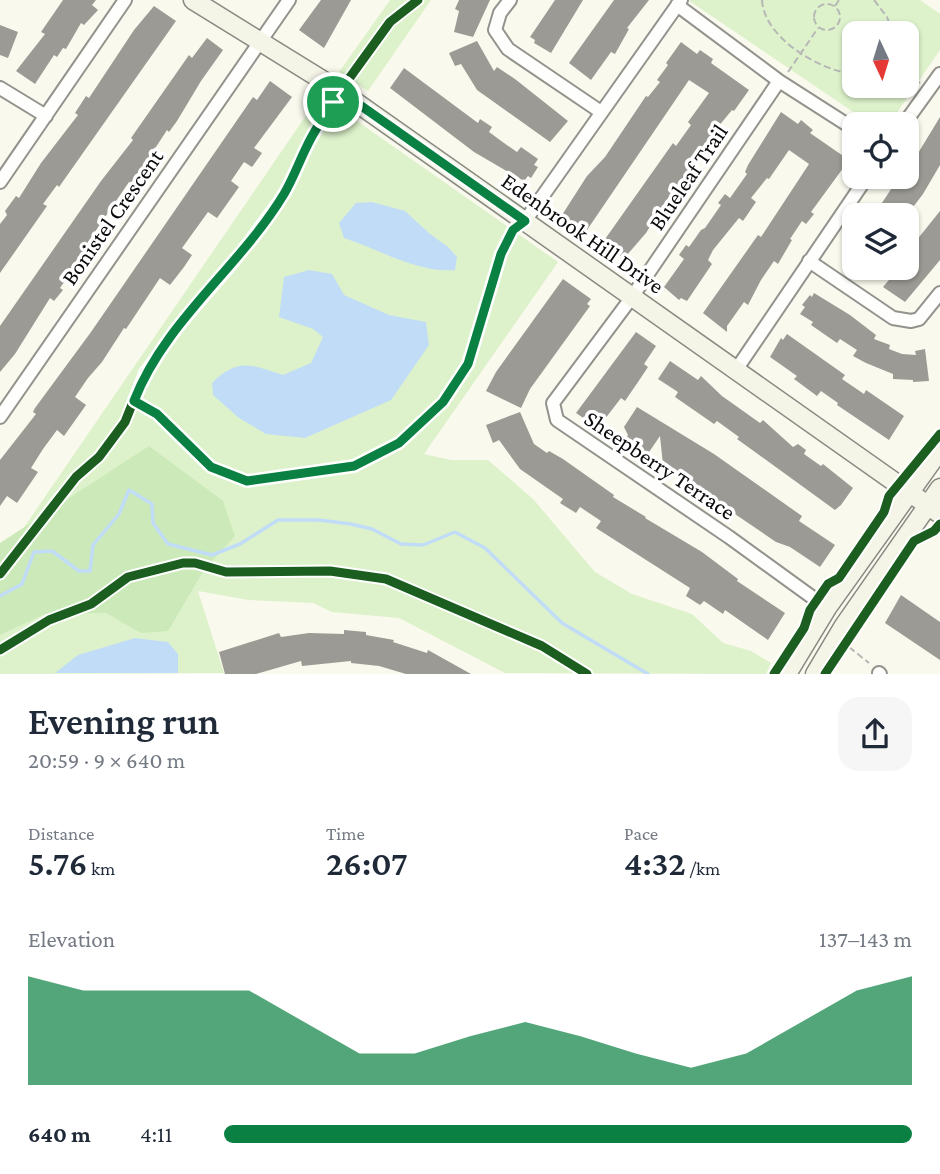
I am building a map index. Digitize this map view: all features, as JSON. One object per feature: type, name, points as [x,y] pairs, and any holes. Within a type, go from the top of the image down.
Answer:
[{"type":"street","points":[[0,182],[125,0]]},
{"type":"street","name":"Edenbrook Hill Drive","points":[[193,0],[340,91],[934,509]]},
{"type":"street","name":"Bonistel Crescent","points":[[0,417],[289,0]]},
{"type":"street","points":[[510,0],[500,13],[495,30],[508,49],[601,112]]},
{"type":"street","points":[[525,221],[679,3],[779,81],[842,121]]},
{"type":"street","points":[[916,112],[934,93],[940,74]]},
{"type":"street","name":"Blueleaf Trail","points":[[632,297],[779,81]]},
{"type":"street","points":[[0,88],[46,116]]},
{"type":"street","points":[[736,370],[859,189]]},
{"type":"street","points":[[809,261],[902,321],[919,319],[940,293]]},
{"type":"street","name":"Sheepberry Terrace","points":[[632,297],[553,403],[557,419],[827,608]]},
{"type":"street","points":[[787,674],[827,608],[940,450]]},
{"type":"street","points":[[815,674],[851,615],[934,509],[940,488]]},
{"type":"path","points":[[0,574],[76,477],[99,457],[125,422],[145,372],[182,322],[234,262],[284,194],[308,144],[340,91],[390,22],[418,0]]},
{"type":"path","points":[[762,0],[766,18],[774,29],[802,52],[833,70],[842,72]]},
{"type":"path","points":[[834,6],[839,0]]},
{"type":"path","points":[[874,0],[888,21]]},
{"type":"path","points":[[823,5],[834,6],[839,13],[837,24],[828,30],[819,27],[814,20],[816,9],[823,5]]},
{"type":"path","points":[[779,81],[819,27]]},
{"type":"path","points":[[919,82],[934,93]]},
{"type":"path","points":[[134,401],[157,414],[211,467],[247,481],[354,466],[399,443],[443,402],[468,364],[501,254],[513,230],[525,221]]},
{"type":"path","points":[[0,650],[49,620],[91,604],[128,577],[183,563],[195,563],[226,572],[330,571],[386,579],[542,646],[587,674]]},
{"type":"path","points":[[838,654],[853,633]]},
{"type":"path","points":[[845,644],[879,673]]},
{"type":"green space","points":[[390,0],[431,0],[368,91],[339,72]]},
{"type":"green space","points":[[688,0],[920,0],[940,14],[940,50],[919,80],[919,21],[842,21],[842,98],[907,98],[897,112],[853,112]]},
{"type":"green space","points":[[320,95],[558,262],[424,454],[451,460],[488,460],[533,499],[595,572],[632,594],[692,614],[723,643],[751,651],[771,663],[766,674],[505,673],[399,618],[332,612],[313,603],[248,600],[198,591],[224,673],[0,674],[0,550],[14,542]]},
{"type":"green space","points":[[149,446],[223,501],[235,536],[204,570],[168,631],[141,633],[106,613],[45,614],[0,635],[0,543]]},
{"type":"water","points":[[372,202],[405,211],[457,257],[455,270],[412,264],[344,238],[339,223],[356,203]]},
{"type":"water","points":[[309,270],[332,274],[344,295],[389,315],[426,322],[429,345],[391,400],[305,438],[266,434],[239,418],[213,395],[212,383],[238,366],[254,366],[283,375],[311,363],[323,337],[313,329],[279,317],[284,277]]},
{"type":"water","points":[[135,638],[168,642],[178,654],[178,673],[55,673],[78,655]]},
{"type":"building","points":[[63,0],[96,0],[92,5],[98,10],[84,25],[81,23],[66,49],[63,48],[57,57],[54,55],[35,84],[16,71],[45,34],[41,32]]},
{"type":"building","points":[[321,0],[351,0],[324,48],[299,30]]},
{"type":"building","points":[[459,0],[490,0],[473,37],[454,32],[459,11],[455,9]]},
{"type":"building","points":[[555,0],[583,0],[551,53],[534,43],[535,40],[530,37]]},
{"type":"building","points":[[614,0],[649,0],[627,28],[629,29],[615,54],[611,52],[591,80],[569,63]]},
{"type":"building","points":[[154,6],[176,21],[59,187],[57,185],[43,204],[47,206],[0,273],[0,224],[7,215],[5,211],[16,196],[19,198],[41,163],[78,115],[75,113],[86,96],[89,98],[134,30]]},
{"type":"building","points":[[0,25],[18,32],[8,58],[0,55]]},
{"type":"building","points":[[207,38],[223,50],[177,121],[169,132],[167,130],[132,184],[129,182],[86,245],[89,246],[60,288],[63,290],[54,301],[50,298],[15,354],[0,372],[0,326],[101,181],[133,140],[131,138],[189,55],[192,58]]},
{"type":"building","points":[[477,41],[494,71],[497,67],[515,79],[568,121],[550,142],[477,90],[461,64],[455,66],[449,53]]},
{"type":"building","points":[[681,42],[697,54],[700,50],[713,59],[711,63],[749,90],[709,138],[689,168],[693,171],[676,192],[674,190],[626,260],[603,242],[673,143],[676,146],[691,125],[688,122],[709,93],[689,80],[587,230],[580,226],[578,229],[562,215],[587,176],[605,157],[646,96],[648,97],[660,82],[657,80]]},
{"type":"building","points":[[404,68],[478,123],[480,119],[492,127],[489,132],[517,152],[521,147],[538,159],[534,165],[538,167],[531,178],[528,176],[524,181],[474,152],[390,88]]},
{"type":"building","points":[[270,81],[292,97],[254,148],[262,153],[252,167],[244,162],[231,181],[239,187],[217,218],[208,212],[182,248],[192,255],[184,267],[170,285],[160,278],[126,329],[124,328],[88,378],[75,397],[86,405],[64,436],[57,430],[43,449],[31,468],[38,472],[17,503],[7,496],[0,506],[0,460],[36,414],[33,412],[35,408],[91,332],[253,97],[257,100]]},
{"type":"building","points":[[781,112],[798,124],[801,120],[813,130],[810,133],[842,155],[842,170],[811,212],[814,214],[806,224],[802,221],[778,264],[774,261],[748,305],[744,302],[727,326],[727,332],[703,313],[758,235],[761,237],[809,164],[789,150],[769,179],[767,178],[751,198],[756,202],[743,221],[739,218],[713,250],[708,260],[712,264],[687,301],[681,298],[679,300],[664,287],[684,259],[679,255],[705,228],[721,205],[718,203],[725,194],[730,198],[747,174],[745,172]]},
{"type":"building","points":[[940,117],[940,165],[923,194],[916,203],[882,203],[891,189],[919,189],[919,152]]},
{"type":"building","points":[[940,211],[940,260],[905,302],[883,287],[889,280],[919,280],[919,237]]},
{"type":"building","points":[[563,279],[591,299],[587,304],[590,306],[530,389],[521,408],[486,391],[496,372]]},
{"type":"building","points":[[814,293],[850,315],[876,335],[874,339],[890,345],[889,349],[916,355],[915,351],[925,349],[929,381],[893,379],[893,374],[853,356],[857,350],[840,339],[837,343],[811,325],[813,322],[800,314],[805,307],[802,305]]},
{"type":"building","points":[[636,332],[656,346],[644,364],[648,367],[625,401],[621,398],[598,428],[576,413]]},
{"type":"building","points":[[787,334],[845,375],[842,379],[864,394],[866,390],[904,416],[889,440],[821,391],[817,396],[794,379],[797,376],[770,357],[781,338],[783,340]]},
{"type":"building","points":[[670,361],[698,380],[701,376],[722,396],[760,423],[763,420],[793,447],[798,444],[806,450],[804,454],[821,466],[823,464],[853,488],[841,505],[835,510],[737,439],[739,437],[717,421],[714,424],[675,397],[678,392],[658,379]]},
{"type":"building","points":[[637,407],[714,454],[802,516],[799,521],[835,545],[820,567],[790,547],[776,542],[663,465],[660,436],[647,455],[624,441],[628,435],[624,427]]},
{"type":"building","points":[[520,412],[534,444],[563,459],[614,495],[613,497],[702,552],[738,579],[737,581],[785,613],[768,640],[725,610],[723,614],[704,601],[700,605],[686,596],[690,588],[596,528],[601,521],[580,507],[576,513],[560,503],[563,499],[520,469],[499,440],[493,443],[486,425]]},
{"type":"building","points":[[901,595],[940,622],[940,660],[885,623]]},
{"type":"building","points":[[344,630],[366,632],[366,635],[394,640],[393,642],[427,653],[428,650],[471,674],[406,674],[351,661],[302,666],[301,661],[256,674],[225,674],[219,652],[279,633],[281,637],[309,633],[344,634]]},
{"type":"waterway","points":[[0,596],[22,584],[34,552],[52,551],[79,571],[90,571],[93,545],[119,514],[129,490],[152,504],[153,523],[168,544],[212,555],[240,544],[278,520],[319,520],[351,524],[372,529],[401,544],[423,545],[455,532],[485,548],[562,623],[648,674]]},
{"type":"cycle path","points":[[0,574],[76,477],[99,457],[125,422],[145,372],[182,322],[234,262],[284,194],[308,144],[340,91],[390,22],[418,0]]},
{"type":"cycle path","points":[[774,674],[804,628],[810,610],[828,584],[839,578],[884,512],[889,496],[940,434]]},
{"type":"cycle path","points":[[825,674],[914,541],[934,531],[940,524]]},
{"type":"cycle path","points":[[0,650],[49,620],[91,604],[128,577],[183,563],[195,563],[226,572],[330,571],[386,579],[542,646],[587,674]]},
{"type":"route","points":[[340,91],[525,221],[513,230],[501,254],[468,364],[443,402],[399,443],[354,466],[247,481],[211,467],[157,414],[134,401],[145,372],[182,322],[234,262],[284,194],[308,144],[333,102],[340,91]]}]
